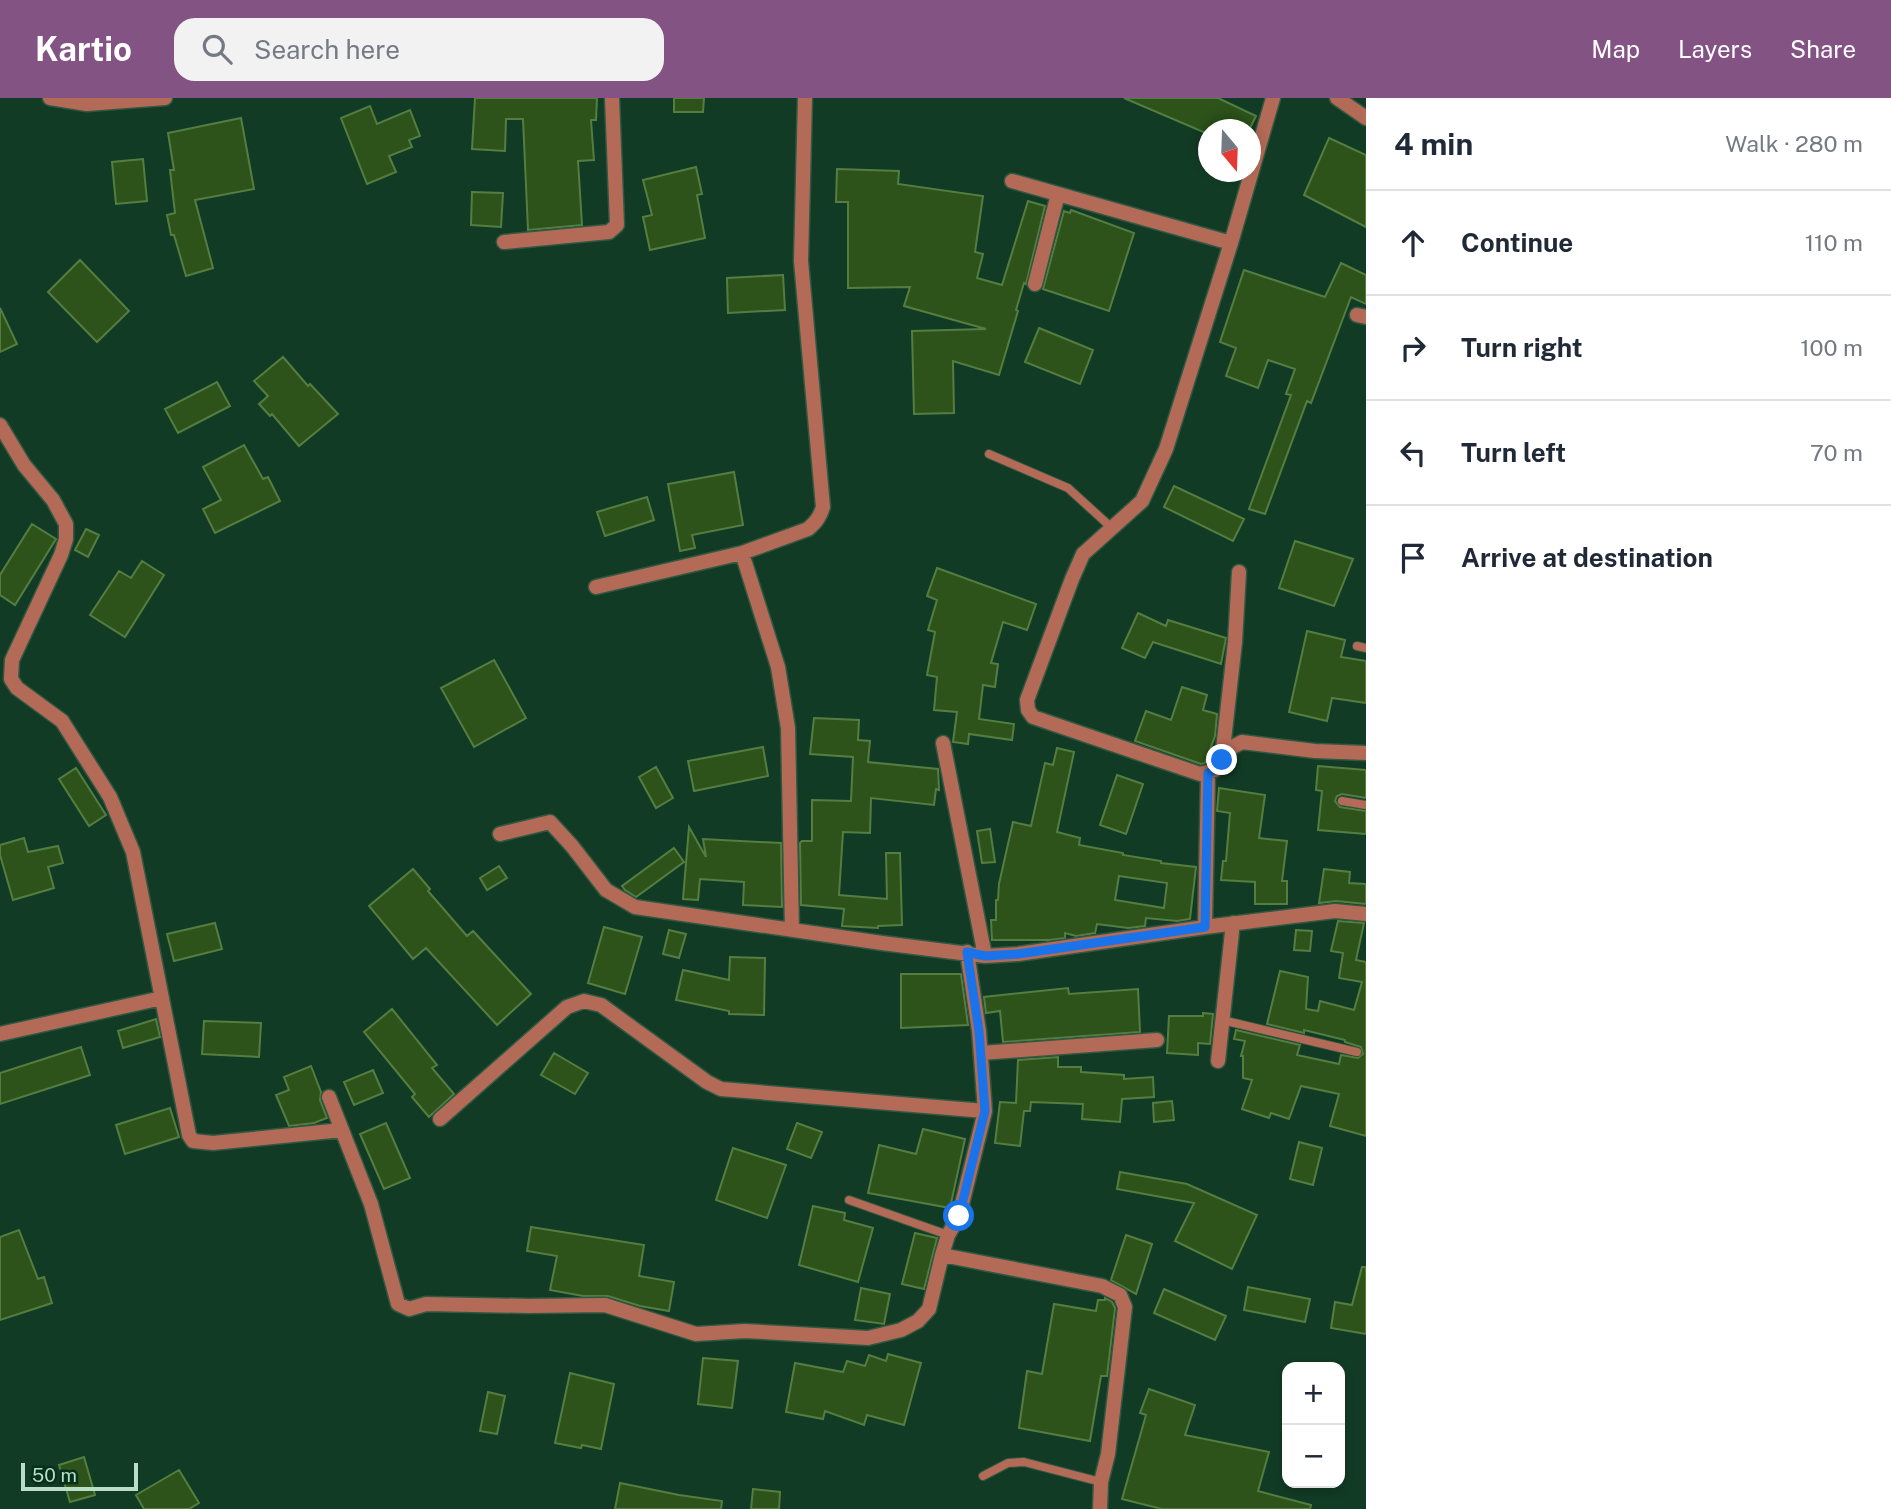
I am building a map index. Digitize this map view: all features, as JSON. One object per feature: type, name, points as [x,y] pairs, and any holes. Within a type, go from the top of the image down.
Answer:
[{"type":"street","points":[[50,98],[88,104],[165,98]]},
{"type":"street","points":[[504,242],[609,232],[617,225],[612,98]]},
{"type":"street","points":[[596,587],[742,553],[808,529],[816,523],[823,507],[801,261],[805,98]]},
{"type":"street","points":[[1273,98],[1231,243],[1166,449],[1142,501],[1083,554],[1027,701],[1028,710],[1033,718],[1190,772],[1208,773],[1215,770],[1227,751],[1242,743],[1315,751],[1366,753]]},
{"type":"street","points":[[1337,98],[1366,118]]},
{"type":"street","points":[[1012,181],[1231,243]]},
{"type":"street","points":[[1035,284],[1058,194]]},
{"type":"street","points":[[0,425],[24,465],[53,500],[66,524],[66,539],[61,555],[12,660],[11,679],[17,688],[62,721],[110,797],[133,852],[187,1127],[194,1141],[213,1143],[342,1130]]},
{"type":"street","points":[[742,553],[778,667],[788,728],[792,930]]},
{"type":"street","points":[[1222,760],[1235,642],[1239,572]]},
{"type":"street","points":[[943,743],[985,956]]},
{"type":"street","points":[[1205,927],[1208,773]]},
{"type":"street","points":[[500,834],[532,824],[550,822],[606,890],[635,907],[985,956],[1018,954],[1335,911],[1366,914]]},
{"type":"street","points":[[1218,1061],[1233,923]]},
{"type":"street","points":[[329,1097],[370,1204],[398,1304],[409,1309],[426,1304],[604,1305],[696,1334],[745,1331],[868,1338],[901,1329],[918,1321],[929,1309],[948,1235],[959,1216],[985,1111],[981,1053],[967,952]]},
{"type":"street","points":[[0,1034],[162,998]]},
{"type":"street","points":[[440,1119],[567,1007],[584,1002],[601,1005],[707,1082],[722,1089],[985,1111]]},
{"type":"street","points":[[981,1053],[1157,1040]]},
{"type":"street","points":[[942,1255],[1102,1286],[1120,1295],[1125,1307],[1108,1454],[1101,1482],[1101,1509]]},
{"type":"lane","points":[[989,454],[1068,488],[1112,528]]},
{"type":"lane","points":[[1342,801],[1366,805]]},
{"type":"lane","points":[[1222,1020],[1357,1052]]},
{"type":"lane","points":[[849,1200],[948,1235]]},
{"type":"lane","points":[[983,1476],[1008,1463],[1024,1462],[1101,1482]]},
{"type":"building","points":[[475,98],[597,98],[596,120],[591,120],[594,160],[578,161],[582,225],[528,230],[523,119],[506,119],[505,151],[472,149]]},
{"type":"building","points":[[674,98],[704,98],[703,112],[674,112]]},
{"type":"building","points":[[1124,98],[1218,98],[1256,116],[1254,119],[1198,119],[1198,130]]},
{"type":"building","points":[[370,106],[377,124],[410,110],[420,136],[409,140],[412,147],[389,156],[396,172],[367,184],[341,118]]},
{"type":"building","points":[[241,118],[254,189],[195,200],[213,268],[186,276],[174,235],[171,235],[167,215],[175,213],[170,170],[174,170],[168,133]]},
{"type":"building","points":[[1329,138],[1366,155],[1366,227],[1304,195]]},
{"type":"building","points":[[143,159],[147,201],[116,204],[112,162]]},
{"type":"building","points":[[696,167],[702,194],[697,195],[705,238],[650,250],[643,217],[652,215],[643,180]]},
{"type":"building","points":[[837,169],[899,171],[898,184],[983,196],[975,252],[983,254],[977,278],[1002,285],[1028,201],[1045,206],[1026,284],[1024,283],[999,375],[953,361],[954,413],[914,414],[912,331],[986,329],[904,306],[910,287],[848,288],[848,202],[836,202]]},
{"type":"building","points":[[472,192],[503,193],[501,227],[471,225]]},
{"type":"building","points":[[1071,210],[1134,233],[1109,311],[1043,289],[1064,211],[1070,213]]},
{"type":"building","points":[[80,260],[129,311],[97,342],[48,292]]},
{"type":"building","points":[[1341,263],[1366,275],[1366,304],[1351,297],[1311,403],[1307,401],[1265,514],[1249,509],[1291,395],[1286,394],[1295,369],[1268,360],[1258,388],[1226,376],[1236,348],[1220,342],[1244,270],[1325,297]]},
{"type":"building","points":[[783,275],[785,310],[728,313],[727,278]]},
{"type":"building","points":[[0,308],[17,344],[0,352]]},
{"type":"building","points":[[1039,328],[1093,350],[1080,384],[1025,362]]},
{"type":"building","points":[[283,357],[308,386],[310,384],[338,414],[299,446],[272,414],[270,416],[259,404],[268,396],[254,381]]},
{"type":"building","points":[[217,382],[230,406],[178,433],[165,409]]},
{"type":"building","points":[[244,445],[263,479],[268,477],[280,501],[215,533],[203,509],[221,500],[203,467]]},
{"type":"building","points":[[734,472],[743,525],[692,535],[695,548],[680,551],[668,484]]},
{"type":"building","points":[[1174,486],[1244,519],[1233,541],[1164,507]]},
{"type":"building","points":[[647,497],[654,520],[605,536],[597,512]]},
{"type":"building","points":[[32,524],[56,539],[15,605],[0,595],[0,575]]},
{"type":"building","points":[[86,529],[99,535],[88,557],[75,550]]},
{"type":"building","points":[[1295,541],[1353,559],[1334,606],[1279,588]]},
{"type":"building","points":[[142,561],[164,575],[125,637],[90,615],[119,571],[131,578]]},
{"type":"building","points":[[937,568],[1036,604],[1027,630],[1003,622],[991,663],[998,664],[995,687],[983,685],[979,719],[1014,724],[1012,740],[969,734],[968,744],[953,742],[957,712],[934,710],[937,677],[927,675],[935,632],[928,630],[937,600],[927,596]]},
{"type":"building","points":[[1138,613],[1166,626],[1168,620],[1226,638],[1221,664],[1153,642],[1145,658],[1122,648]]},
{"type":"building","points":[[1307,631],[1345,640],[1341,657],[1366,661],[1366,703],[1332,698],[1327,721],[1289,712]]},
{"type":"building","points":[[494,660],[526,718],[474,747],[441,688]]},
{"type":"building","points":[[1182,687],[1207,695],[1203,710],[1217,714],[1215,736],[1205,763],[1201,764],[1135,741],[1146,711],[1171,720]]},
{"type":"building","points":[[814,718],[859,720],[858,740],[870,741],[868,762],[938,769],[939,790],[936,789],[934,805],[871,798],[870,833],[843,832],[839,895],[887,899],[886,853],[900,853],[902,925],[878,928],[842,926],[844,909],[801,905],[800,843],[812,841],[812,800],[851,801],[853,757],[810,754]]},
{"type":"building","points":[[763,747],[768,776],[694,791],[688,761]]},
{"type":"building","points":[[1057,748],[1074,752],[1057,832],[1080,838],[1079,845],[1161,863],[1196,867],[1190,919],[1177,921],[1146,918],[1145,926],[1128,928],[1097,924],[1095,933],[1076,936],[1065,933],[1065,938],[1049,940],[992,940],[991,920],[996,920],[996,900],[1013,822],[1031,826],[1045,763],[1053,765]],"holes":[[[1119,876],[1167,883],[1164,908],[1115,900]]]},
{"type":"building","points":[[1318,766],[1366,770],[1366,798],[1342,794],[1337,796],[1335,801],[1340,807],[1366,811],[1366,834],[1318,830],[1322,791],[1316,790]]},
{"type":"building","points":[[656,767],[673,798],[656,808],[639,777]]},
{"type":"building","points":[[76,768],[106,815],[89,826],[59,779]]},
{"type":"building","points":[[1117,775],[1143,784],[1126,834],[1100,825]]},
{"type":"building","points":[[1219,788],[1265,795],[1259,838],[1287,841],[1282,881],[1287,881],[1287,904],[1255,904],[1255,882],[1221,880],[1223,861],[1226,861],[1230,813],[1217,811]]},
{"type":"building","points":[[689,827],[706,857],[703,839],[781,843],[782,907],[743,905],[744,882],[700,879],[698,900],[683,899]]},
{"type":"building","points":[[990,829],[995,862],[982,863],[977,831]]},
{"type":"building","points":[[24,838],[28,852],[58,846],[63,863],[48,867],[54,888],[13,900],[0,855],[0,845]]},
{"type":"building","points":[[674,848],[684,862],[636,897],[625,890],[622,886]]},
{"type":"building","points":[[499,866],[507,878],[487,890],[480,878]]},
{"type":"building","points":[[413,869],[430,889],[428,891],[467,936],[473,931],[531,994],[497,1025],[426,948],[413,959],[369,906]]},
{"type":"building","points":[[1324,869],[1350,872],[1349,883],[1366,884],[1366,904],[1336,901],[1319,903]]},
{"type":"building","points":[[1338,921],[1364,923],[1356,960],[1366,962],[1366,1136],[1330,1126],[1339,1094],[1301,1086],[1289,1119],[1271,1113],[1269,1118],[1242,1109],[1252,1080],[1243,1078],[1241,1056],[1245,1041],[1234,1039],[1236,1030],[1300,1045],[1297,1055],[1339,1064],[1341,1055],[1358,1058],[1363,1054],[1361,1047],[1345,1040],[1267,1024],[1280,971],[1308,977],[1306,1009],[1318,1011],[1320,1001],[1354,1010],[1362,982],[1339,978],[1343,953],[1331,951]]},
{"type":"building","points":[[215,923],[222,949],[174,961],[167,934]]},
{"type":"building","points":[[604,927],[642,937],[625,994],[588,983]]},
{"type":"building","points":[[669,930],[686,934],[679,958],[663,954]]},
{"type":"building","points":[[1296,930],[1312,931],[1310,951],[1294,950]]},
{"type":"building","points":[[730,957],[765,958],[764,1015],[729,1014],[729,1011],[676,1000],[683,970],[729,980]]},
{"type":"building","points":[[901,974],[961,974],[968,1025],[901,1028]]},
{"type":"building","points":[[1068,988],[1069,994],[1138,989],[1140,1032],[1003,1042],[1000,1011],[986,1013],[984,997]]},
{"type":"building","points":[[392,1009],[437,1065],[432,1068],[454,1094],[429,1117],[412,1097],[415,1094],[364,1032]]},
{"type":"building","points":[[1203,1013],[1213,1014],[1210,1044],[1198,1043],[1198,1055],[1167,1053],[1169,1016],[1203,1016]]},
{"type":"building","points":[[156,1019],[160,1037],[123,1048],[118,1031]]},
{"type":"building","points":[[204,1021],[261,1023],[259,1057],[202,1054]]},
{"type":"building","points":[[81,1047],[90,1075],[0,1104],[0,1073]]},
{"type":"building","points":[[554,1053],[588,1073],[575,1094],[541,1075]]},
{"type":"building","points":[[1058,1057],[1058,1067],[1081,1067],[1081,1072],[1124,1075],[1124,1079],[1153,1077],[1154,1097],[1122,1099],[1120,1122],[1082,1119],[1083,1104],[1031,1102],[1030,1111],[1024,1111],[1020,1146],[995,1143],[1000,1102],[1016,1103],[1018,1060]]},
{"type":"building","points":[[311,1066],[327,1118],[314,1123],[289,1126],[276,1095],[289,1090],[284,1077]]},
{"type":"building","points":[[373,1070],[383,1093],[354,1105],[344,1082]]},
{"type":"building","points":[[1172,1101],[1174,1120],[1154,1122],[1153,1103]]},
{"type":"building","points":[[170,1108],[179,1137],[125,1154],[116,1125]]},
{"type":"building","points":[[386,1123],[410,1178],[384,1189],[360,1134]]},
{"type":"building","points":[[797,1123],[822,1132],[811,1158],[787,1149]]},
{"type":"building","points":[[923,1129],[965,1139],[950,1208],[868,1193],[879,1145],[916,1154]]},
{"type":"building","points":[[1299,1142],[1322,1148],[1313,1185],[1290,1179]]},
{"type":"building","points":[[733,1148],[786,1165],[767,1218],[716,1200]]},
{"type":"building","points":[[1120,1172],[1187,1184],[1257,1215],[1232,1269],[1175,1241],[1194,1203],[1117,1189]]},
{"type":"building","points":[[813,1206],[845,1213],[844,1220],[873,1228],[858,1282],[799,1265]]},
{"type":"building","points":[[531,1227],[644,1245],[639,1276],[674,1282],[669,1311],[608,1296],[583,1296],[550,1290],[557,1256],[527,1251]]},
{"type":"building","points":[[19,1230],[38,1279],[44,1277],[52,1303],[0,1320],[0,1237]]},
{"type":"building","points":[[915,1233],[937,1238],[924,1289],[902,1284]]},
{"type":"building","points":[[1126,1235],[1152,1244],[1136,1294],[1111,1280]]},
{"type":"building","points":[[1362,1267],[1366,1267],[1366,1334],[1331,1328],[1335,1302],[1352,1305]]},
{"type":"building","points":[[1248,1287],[1310,1299],[1305,1322],[1244,1310]]},
{"type":"building","points":[[861,1288],[890,1294],[884,1324],[855,1320]]},
{"type":"building","points":[[1164,1289],[1226,1316],[1215,1340],[1154,1313]]},
{"type":"building","points":[[1105,1298],[1112,1302],[1115,1308],[1107,1376],[1101,1376],[1090,1441],[1019,1428],[1027,1371],[1042,1374],[1054,1304],[1096,1311],[1098,1300]]},
{"type":"building","points":[[888,1354],[921,1363],[904,1425],[867,1415],[864,1425],[825,1411],[823,1419],[786,1412],[795,1363],[843,1372],[847,1361],[865,1366],[869,1355],[886,1361]]},
{"type":"building","points":[[703,1358],[738,1361],[732,1408],[698,1404]]},
{"type":"building","points":[[570,1373],[614,1384],[601,1449],[555,1443]]},
{"type":"building","points":[[1149,1389],[1195,1405],[1185,1435],[1269,1452],[1258,1491],[1311,1505],[1310,1509],[1162,1509],[1122,1499],[1146,1415],[1140,1413]]},
{"type":"building","points":[[488,1392],[505,1396],[497,1434],[480,1431]]},
{"type":"building","points":[[84,1457],[95,1495],[70,1502],[59,1465]]},
{"type":"building","points":[[179,1470],[199,1503],[189,1509],[144,1509],[136,1495]]},
{"type":"building","points":[[620,1483],[722,1501],[721,1509],[615,1509]]},
{"type":"building","points":[[753,1489],[780,1492],[779,1509],[751,1509]]},
{"type":"route","points":[[959,1216],[985,1111],[979,1031],[967,952],[985,956],[1018,954],[1205,927],[1208,773],[1215,770],[1222,760]]}]
